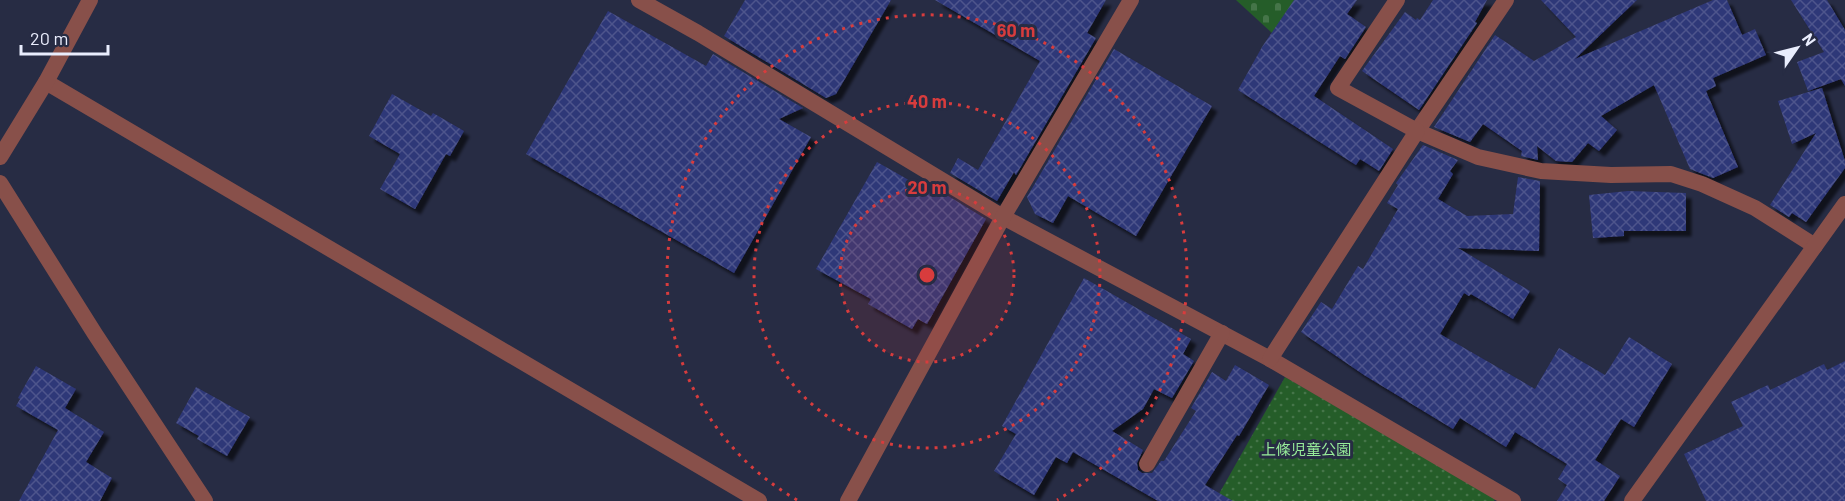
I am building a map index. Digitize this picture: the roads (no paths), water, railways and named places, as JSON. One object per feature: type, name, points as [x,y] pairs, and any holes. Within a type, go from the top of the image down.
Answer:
[{"type":"street","points":[[0,157],[46,82],[90,0]]},
{"type":"street","points":[[639,0],[1004,216],[1270,359],[1513,501]]},
{"type":"street","points":[[848,501],[1004,216],[1131,0]]},
{"type":"street","points":[[1397,0],[1338,88],[1417,131],[1478,157],[1540,171],[1611,175],[1671,174],[1702,184],[1755,208],[1815,246]]},
{"type":"street","points":[[1270,359],[1417,131],[1506,0]]},
{"type":"street","points":[[46,82],[759,501]]},
{"type":"street","points":[[0,183],[95,334],[205,501]]},
{"type":"street","points":[[1632,501],[1845,204]]},
{"type":"street","points":[[1147,464],[1222,333]]},
{"type":"park label","name":"上條児童公園","points":[[1306,449]]}]
